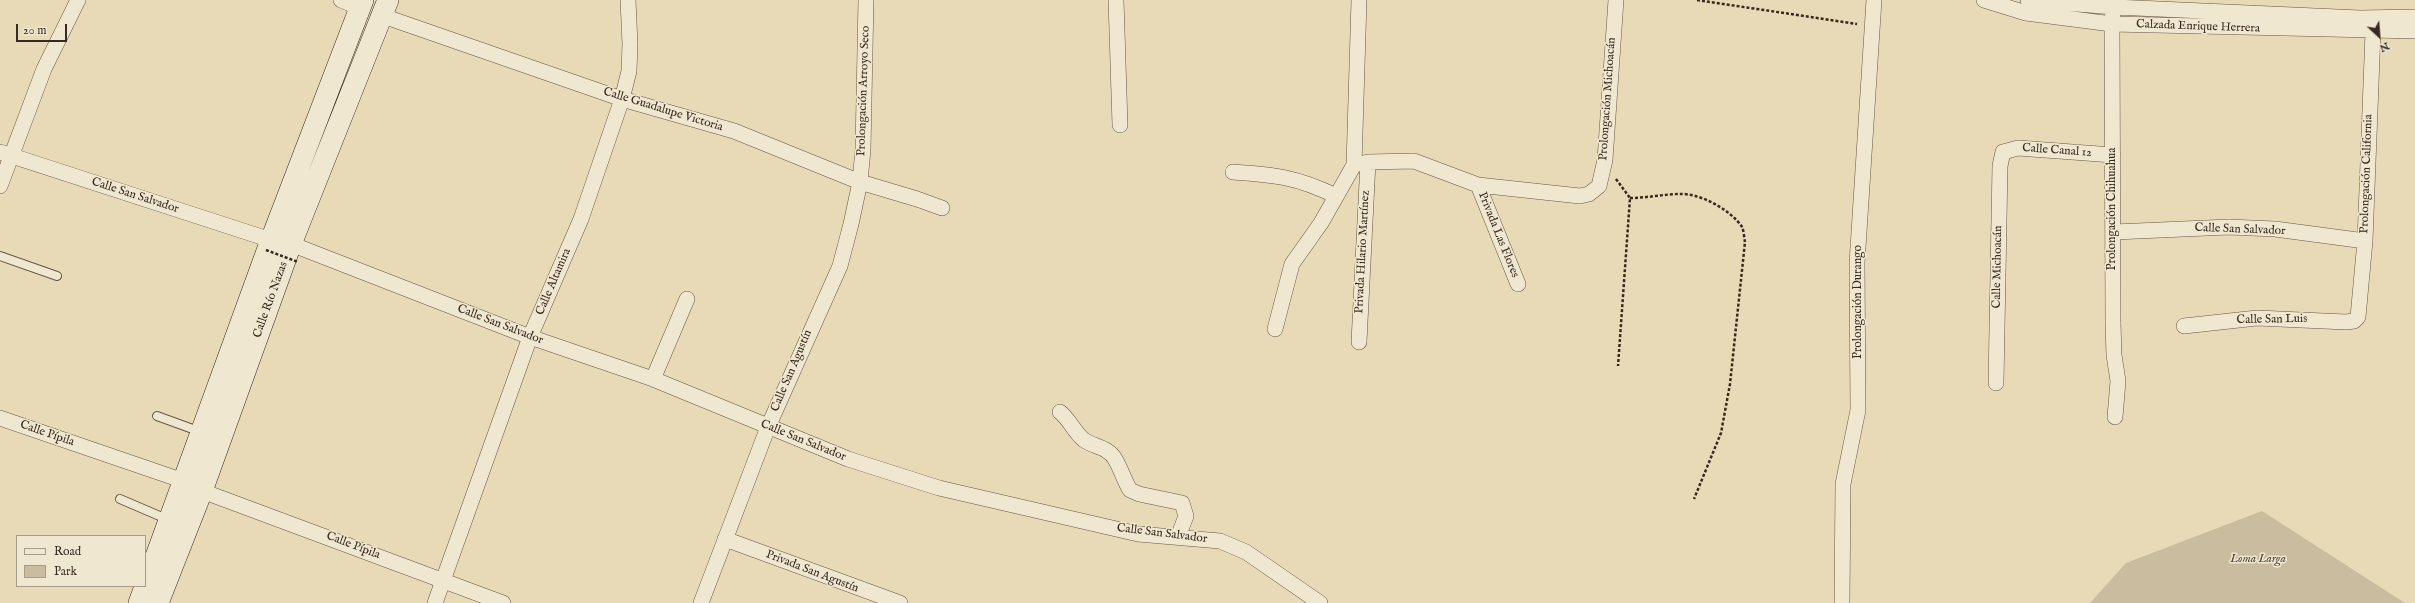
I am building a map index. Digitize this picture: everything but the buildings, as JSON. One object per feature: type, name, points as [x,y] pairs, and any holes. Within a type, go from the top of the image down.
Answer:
[{"type":"street","points":[[0,186],[5,153],[78,0]]},
{"type":"street","points":[[341,0],[362,4]]},
{"type":"street","name":"Calle Altamira","points":[[435,603],[530,337],[581,219],[622,99],[629,72],[630,51],[628,0]]},
{"type":"street","name":"Prolongación Arroyo Seco","points":[[860,182],[863,149],[866,0]]},
{"type":"street","points":[[1116,0],[1120,125]]},
{"type":"street","name":"Privada Hilario Martínez","points":[[1359,0],[1361,163],[1359,342]]},
{"type":"street","name":"Prolongación Michoacán","points":[[1478,185],[1580,196],[1590,194],[1599,186],[1605,160],[1616,0]]},
{"type":"street","name":"Prolongación Durango","points":[[1842,603],[1842,484],[1858,410],[1857,264],[1874,0]]},
{"type":"street","name":"Calzada Enrique Herrera","points":[[1984,0],[2026,13],[2112,24],[2373,32],[2415,31]]},
{"type":"street","name":"Calzada Enrique Herrera","points":[[2028,0],[2360,18],[2415,17]]},
{"type":"street","name":"Calle Río Nazas","points":[[146,587],[170,521],[193,486],[202,432],[269,245],[362,4]]},
{"type":"street","name":"Prolongación Chihuahua","points":[[2114,4],[2112,24],[2114,232],[2113,323],[2114,355],[2118,381],[2115,417]]},
{"type":"street","name":"Calle Río Nazas","points":[[158,603],[193,486],[295,253],[330,141],[385,8]]},
{"type":"street","name":"Calle Guadalupe Victoria","points":[[385,8],[622,99],[734,132],[860,182],[917,198],[942,208]]},
{"type":"street","name":"Prolongación California","points":[[2358,317],[2364,241],[2373,32]]},
{"type":"street","name":"Calle Canal 12","points":[[2003,152],[2018,148],[2113,155]]},
{"type":"street","name":"Calle Michoacán","points":[[1996,383],[2000,158],[2003,152]]},
{"type":"street","name":"Calle San Salvador","points":[[5,153],[269,245]]},
{"type":"street","points":[[1275,328],[1292,264],[1336,196],[1361,163],[1414,161],[1478,185]]},
{"type":"street","points":[[1233,172],[1281,175],[1311,184],[1336,196]]},
{"type":"street","name":"Calle San Agustín","points":[[701,603],[768,428],[840,266],[860,182]]},
{"type":"street","name":"Privada Las Flores","points":[[1478,185],[1518,284]]},
{"type":"street","name":"Calle San Salvador","points":[[2114,232],[2228,227],[2275,230],[2364,241]]},
{"type":"street","name":"Calle San Salvador","points":[[295,253],[530,337],[653,379],[768,428],[848,459],[939,488],[1131,532],[1220,541],[1246,552],[1320,603]]},
{"type":"street","points":[[653,379],[687,299]]},
{"type":"street","name":"Calle San Luis","points":[[2184,326],[2257,318],[2346,322],[2354,321],[2358,317]]},
{"type":"street","points":[[1060,412],[1068,418],[1072,427],[1086,441],[1106,449],[1115,458],[1130,490],[1139,494],[1182,503],[1186,516],[1178,537]]},
{"type":"street","name":"Calle Pípila","points":[[0,418],[193,486],[503,603]]},
{"type":"street","name":"Privada San Agustín","points":[[725,539],[900,603]]},
{"type":"street","name":"Calle Río Nazas","points":[[140,603],[146,587]]},
{"type":"lane","points":[[0,256],[57,276]]},
{"type":"lane","points":[[157,416],[202,432]]},
{"type":"lane","points":[[120,499],[170,521]]},
{"type":"path","points":[[1697,0],[1872,27]]},
{"type":"path","points":[[1618,366],[1630,198],[1681,194],[1699,198],[1720,208],[1742,228],[1745,242],[1730,384],[1721,433],[1694,499]]},
{"type":"path","points":[[269,245],[295,253]]},
{"type":"green space","name":"Loma Larga","points":[[2262,511],[2405,603],[2090,603],[2126,563]]}]
